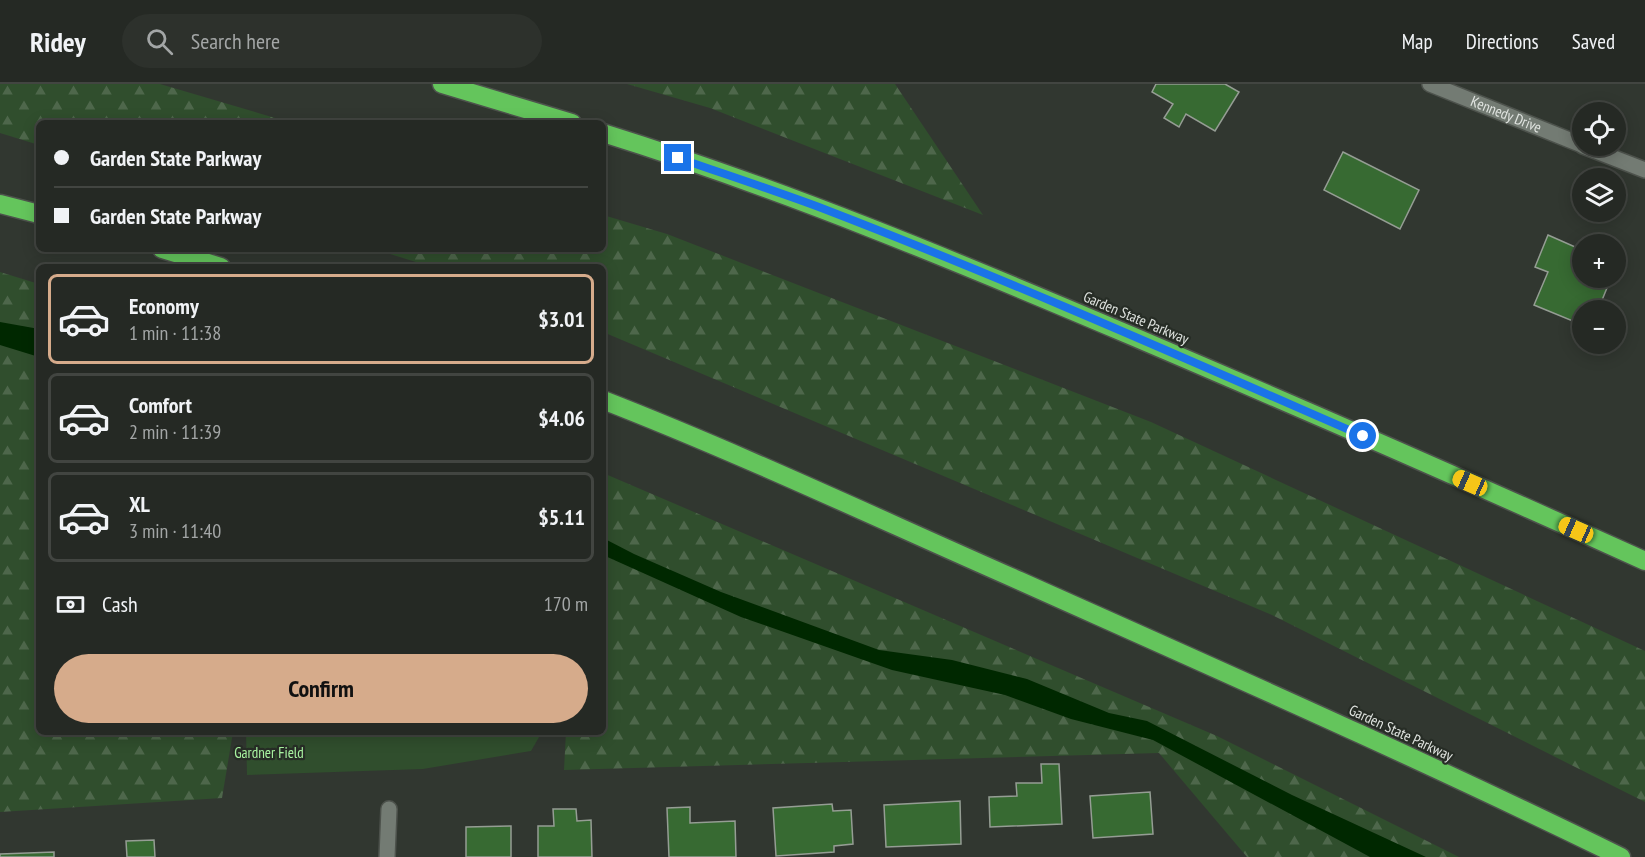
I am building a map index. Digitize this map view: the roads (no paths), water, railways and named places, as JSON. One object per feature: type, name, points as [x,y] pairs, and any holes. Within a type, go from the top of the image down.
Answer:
[{"type":"highway","points":[[442,84],[562,120]]},
{"type":"highway","name":"Garden State Parkway","points":[[606,133],[822,208],[1018,287],[1645,561]]},
{"type":"highway","points":[[0,204],[36,213]]},
{"type":"highway","points":[[172,252],[212,264]]},
{"type":"highway","name":"Garden State Parkway","points":[[606,401],[827,495],[1235,677],[1621,857]]},
{"type":"street","name":"Kennedy Drive","points":[[1430,84],[1572,141]]},
{"type":"street","name":"Kennedy Drive","points":[[1610,156],[1645,170]]},
{"type":"street","points":[[387,857],[389,809]]},
{"type":"park label","name":"Gardner Field","points":[[269,753]]}]
